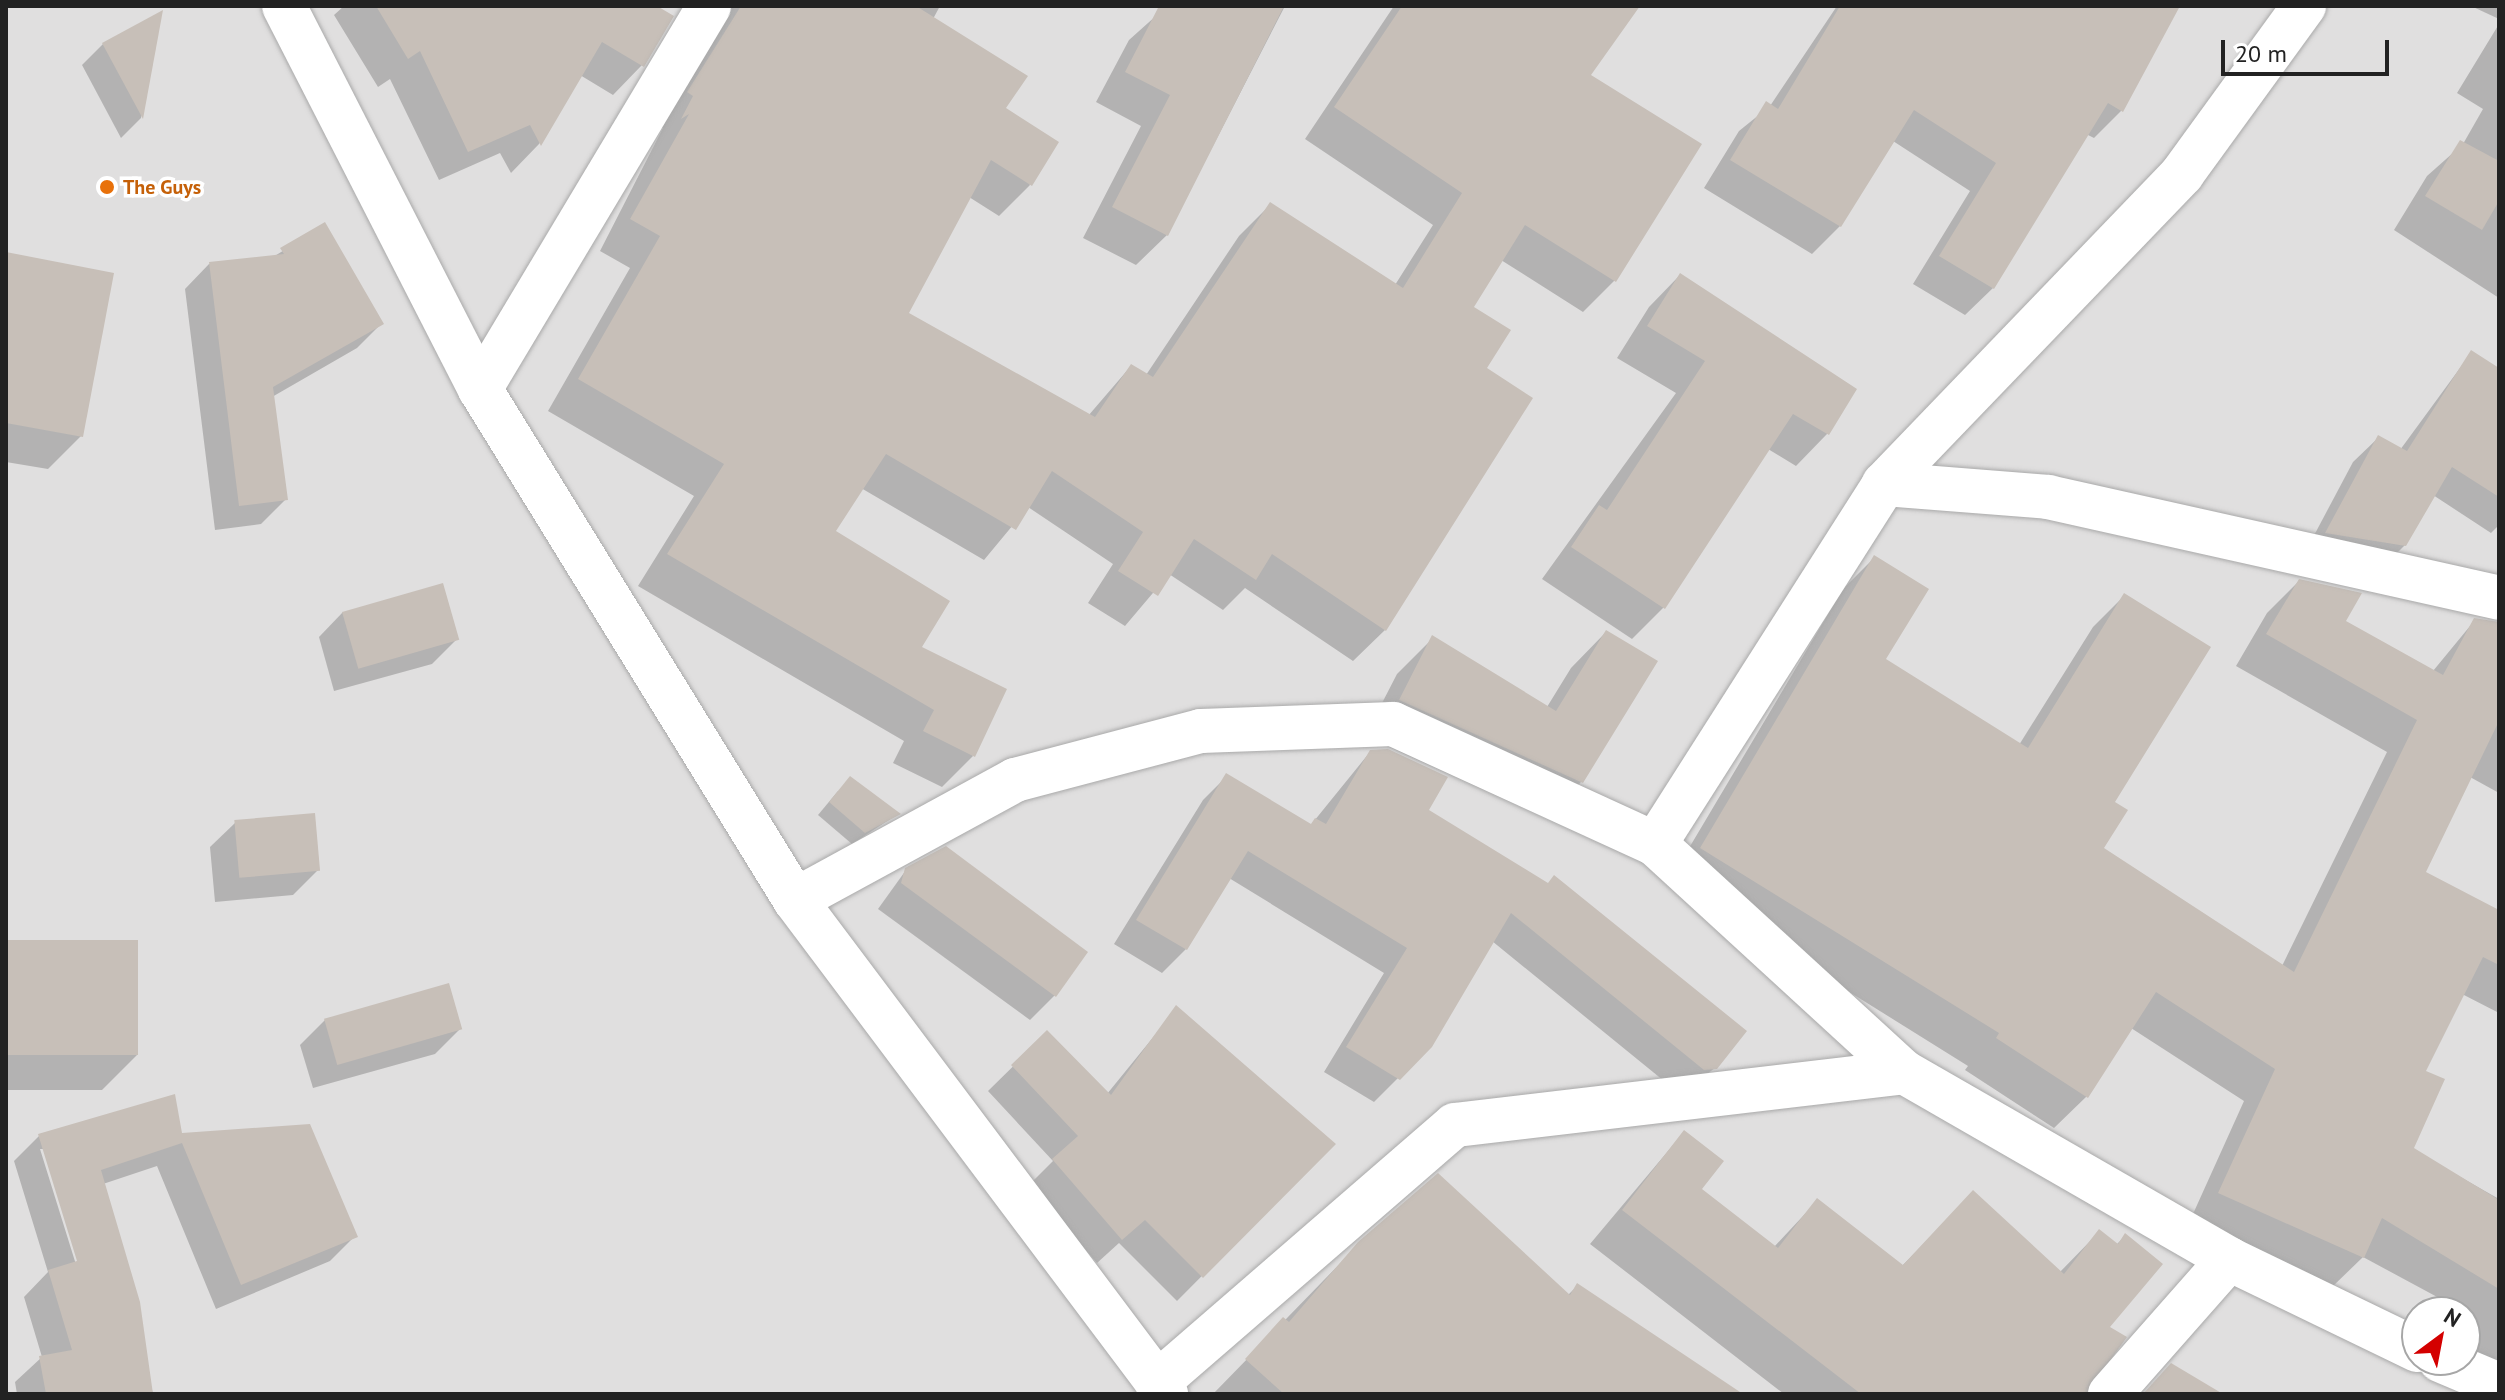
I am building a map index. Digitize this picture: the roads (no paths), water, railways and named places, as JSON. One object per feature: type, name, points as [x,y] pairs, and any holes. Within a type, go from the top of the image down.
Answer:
[{"type":"street","points":[[284,6],[480,389],[795,900],[1161,1389],[1455,1125],[1904,1072]]},
{"type":"street","points":[[480,389],[709,6]]},
{"type":"street","points":[[1655,844],[1884,484],[2182,174],[2304,6]]},
{"type":"street","points":[[1884,484],[2048,497],[2499,598]]},
{"type":"street","points":[[795,900],[1015,780],[1201,731],[1393,724],[1655,844],[1904,1072],[2229,1259],[2401,1342]]},
{"type":"street","points":[[2110,1394],[2229,1259]]},
{"type":"street","points":[[2478,1376],[2499,1385]]},
{"type":"place","name":"The Guys","points":[[107,187]]}]
